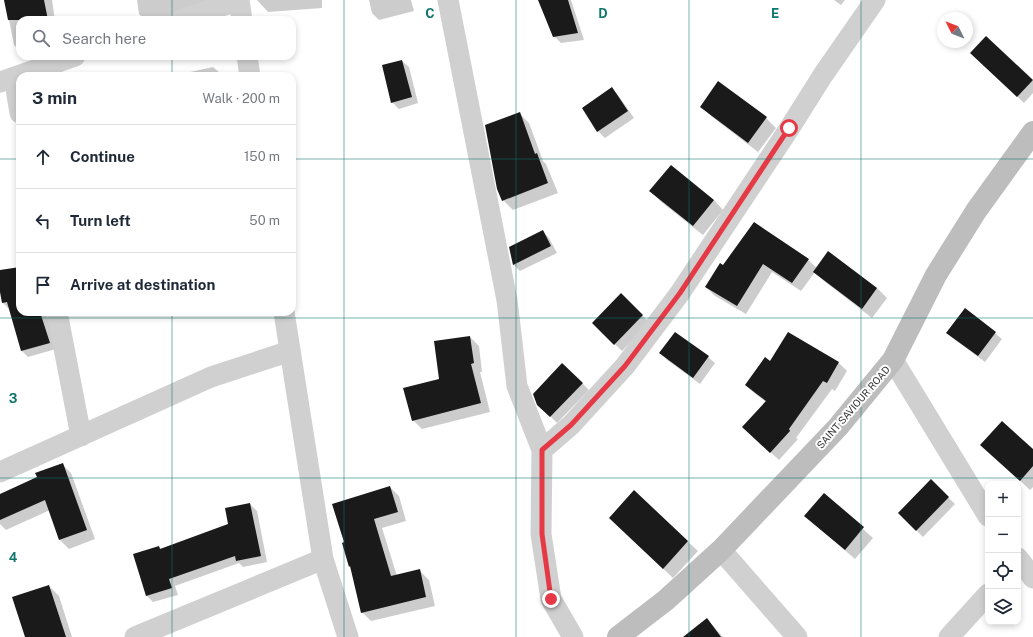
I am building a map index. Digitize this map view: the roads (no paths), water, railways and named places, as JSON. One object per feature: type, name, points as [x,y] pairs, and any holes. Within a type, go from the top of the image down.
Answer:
[{"type":"street","points":[[193,16],[239,0],[241,16]]},
{"type":"street","points":[[448,0],[506,300],[517,386],[542,450],[542,534],[551,599],[573,637]]},
{"type":"street","points":[[542,450],[571,425],[625,366],[680,293],[823,75],[875,0]]},
{"type":"street","points":[[28,72],[63,60]]},
{"type":"street","points":[[248,60],[249,72]]},
{"type":"street","points":[[7,79],[16,103]]},
{"type":"street","name":"SAINT SAVIOUR ROAD","points":[[618,637],[666,600],[721,550],[838,427],[893,360],[936,275],[976,211],[1033,132]]},
{"type":"street","points":[[58,316],[81,436]]},
{"type":"street","points":[[285,316],[323,559],[348,637]]},
{"type":"street","points":[[0,472],[211,377],[290,351]]},
{"type":"street","points":[[893,360],[985,511]]},
{"type":"street","points":[[721,550],[797,637]]},
{"type":"street","points":[[135,637],[323,559]]},
{"type":"street","points":[[1021,563],[1033,578]]},
{"type":"street","points":[[949,637],[985,597]]}]
